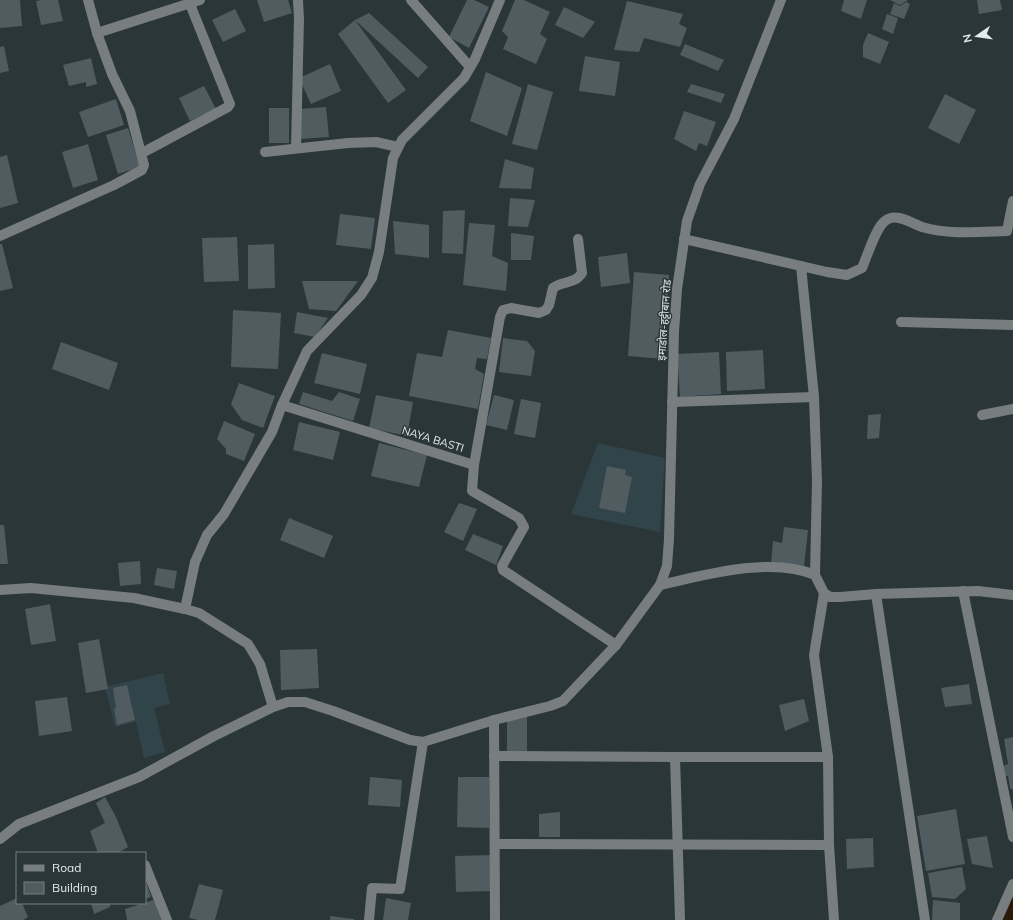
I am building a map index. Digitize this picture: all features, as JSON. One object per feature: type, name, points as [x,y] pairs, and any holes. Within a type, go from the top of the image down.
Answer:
[{"type":"street","points":[[0,236],[114,185],[142,170],[144,165],[130,111],[112,74],[97,33],[88,0]]},
{"type":"street","points":[[97,33],[200,0]]},
{"type":"street","points":[[411,0],[470,67]]},
{"type":"street","points":[[185,608],[195,562],[207,535],[224,514],[272,432],[282,405],[307,351],[337,318],[361,295],[372,278],[379,252],[393,158],[398,147],[402,140],[464,78],[500,0]]},
{"type":"street","name":"इमाडोल-हट्टीबान रोड","points":[[423,742],[494,720],[564,701],[616,646],[660,585],[667,566],[669,539],[676,289],[687,220],[700,184],[734,118],[782,0]]},
{"type":"street","points":[[296,148],[300,1]]},
{"type":"street","points":[[142,153],[228,107],[230,104],[190,4]]},
{"type":"street","points":[[265,152],[348,143],[376,142],[398,147]]},
{"type":"street","points":[[684,239],[847,275],[862,268],[876,235],[884,221],[896,217],[922,227],[949,232],[1010,231],[1013,201]]},
{"type":"street","points":[[474,464],[500,317],[503,310],[511,308],[539,313],[546,310],[549,305],[553,288],[557,284],[572,281],[578,278],[582,273],[578,239]]},
{"type":"street","points":[[801,266],[814,397],[817,481],[815,575],[824,593],[830,597],[963,591],[1013,594]]},
{"type":"street","points":[[901,322],[1013,325]]},
{"type":"street","points":[[672,402],[814,397]]},
{"type":"street","name":"NAYA BASTI","points":[[282,405],[474,464],[472,491],[519,518],[524,526],[502,566],[503,570],[616,646]]},
{"type":"street","points":[[982,415],[1013,409]]},
{"type":"street","points":[[660,585],[724,571],[770,567],[800,570],[815,575]]},
{"type":"street","points":[[0,590],[31,588],[126,597],[185,608],[199,613],[248,644],[260,664],[273,707]]},
{"type":"street","points":[[963,591],[1013,837]]},
{"type":"street","points":[[824,593],[814,655],[828,757],[829,845],[834,920]]},
{"type":"street","points":[[876,594],[925,920]]},
{"type":"street","points":[[0,839],[19,824],[139,778],[214,736],[273,707],[288,702],[305,702],[334,711],[410,740],[423,742],[400,889],[372,888],[369,920]]},
{"type":"street","points":[[494,720],[495,920]]},
{"type":"street","points":[[494,756],[828,757]]},
{"type":"street","points":[[675,757],[680,920]]},
{"type":"street","points":[[495,844],[829,845]]},
{"type":"street","points":[[146,868],[167,920]]},
{"type":"street","points":[[997,920],[1013,884]]},
{"type":"shaded area","points":[[598,443],[665,458],[660,532],[571,514]]},
{"type":"shaded area","points":[[163,673],[170,704],[154,708],[165,752],[144,758],[136,722],[115,727],[105,687]]},
{"type":"building","points":[[0,0],[20,0],[22,26],[0,28]]},
{"type":"building","points":[[58,0],[63,21],[41,25],[36,1]]},
{"type":"building","points":[[257,0],[288,0],[292,13],[264,22]]},
{"type":"building","points":[[467,0],[474,0],[489,7],[469,48],[449,37]]},
{"type":"building","points":[[515,0],[524,0],[550,12],[540,34],[547,39],[536,64],[503,49],[508,37],[502,31]]},
{"type":"building","points":[[844,0],[867,0],[861,19],[841,11]]},
{"type":"building","points":[[890,0],[908,0],[900,5]]},
{"type":"building","points":[[977,0],[1000,0],[1002,10],[979,14]]},
{"type":"building","points":[[627,1],[683,14],[679,24],[687,28],[680,47],[644,38],[639,52],[614,50]]},
{"type":"building","points":[[906,2],[910,4],[904,19],[890,14],[894,3],[900,6]]},
{"type":"building","points":[[564,7],[595,22],[583,38],[555,25]]},
{"type":"building","points":[[235,9],[246,31],[223,42],[212,20]]},
{"type":"building","points":[[369,13],[428,67],[418,78],[355,20]]},
{"type":"building","points":[[887,14],[898,18],[893,34],[882,29]]},
{"type":"building","points":[[355,20],[406,90],[388,103],[338,34]]},
{"type":"building","points":[[868,33],[889,42],[880,64],[863,57],[863,45]]},
{"type":"building","points":[[685,44],[724,60],[718,71],[680,55]]},
{"type":"building","points":[[4,46],[9,71],[0,73],[0,47]]},
{"type":"building","points":[[585,56],[620,62],[615,96],[579,91]]},
{"type":"building","points":[[91,58],[97,84],[86,87],[86,82],[69,86],[63,65]]},
{"type":"building","points":[[330,64],[341,91],[311,104],[299,78]]},
{"type":"building","points":[[486,72],[522,88],[507,136],[470,121]]},
{"type":"building","points":[[528,84],[553,92],[537,150],[512,144]]},
{"type":"building","points":[[691,84],[725,94],[721,103],[687,92]]},
{"type":"building","points":[[204,86],[216,109],[190,121],[179,98]]},
{"type":"building","points":[[945,94],[976,110],[959,144],[928,128]]},
{"type":"building","points":[[116,99],[124,125],[88,137],[79,112]]},
{"type":"building","points":[[326,107],[329,137],[301,139],[298,109]]},
{"type":"building","points":[[269,108],[289,108],[289,143],[269,143]]},
{"type":"building","points":[[684,111],[716,122],[707,146],[699,143],[696,151],[674,139]]},
{"type":"building","points":[[128,128],[140,167],[118,174],[106,135]]},
{"type":"building","points":[[88,144],[98,180],[73,188],[62,152]]},
{"type":"building","points":[[7,155],[18,203],[0,208],[0,157]]},
{"type":"building","points":[[505,159],[534,168],[531,189],[499,188]]},
{"type":"building","points":[[510,198],[535,200],[528,227],[508,226]]},
{"type":"building","points":[[465,210],[463,254],[442,253],[443,211]]},
{"type":"building","points":[[340,214],[375,218],[371,249],[336,245]]},
{"type":"building","points":[[393,221],[429,225],[429,258],[395,254]]},
{"type":"building","points":[[469,223],[495,225],[492,256],[508,263],[506,291],[463,285]]},
{"type":"building","points":[[511,233],[534,236],[531,260],[511,260]]},
{"type":"building","points":[[237,237],[239,281],[204,282],[202,238]]},
{"type":"building","points":[[0,244],[2,244],[13,288],[0,291]]},
{"type":"building","points":[[274,244],[275,288],[248,289],[248,245]]},
{"type":"building","points":[[627,253],[630,283],[601,287],[598,257]]},
{"type":"building","points":[[634,272],[669,275],[663,359],[628,356]]},
{"type":"building","points":[[302,281],[358,281],[336,311],[309,309]]},
{"type":"building","points":[[233,310],[281,313],[278,369],[231,367]]},
{"type":"building","points":[[297,312],[328,318],[315,337],[294,333]]},
{"type":"building","points":[[448,330],[491,338],[487,359],[477,358],[475,369],[484,374],[478,409],[409,396],[417,353],[442,357]]},
{"type":"building","points":[[503,338],[527,341],[535,351],[531,376],[499,372]]},
{"type":"building","points":[[61,342],[118,363],[109,390],[52,369]]},
{"type":"building","points":[[763,350],[765,389],[727,391],[726,352]]},
{"type":"building","points":[[719,352],[721,394],[680,397],[677,354]]},
{"type":"building","points":[[322,353],[367,364],[360,394],[314,383]]},
{"type":"building","points":[[239,383],[275,396],[263,428],[242,420],[231,404]]},
{"type":"building","points":[[303,392],[332,401],[339,392],[360,399],[353,421],[299,404]]},
{"type":"building","points":[[376,395],[413,402],[407,436],[369,428]]},
{"type":"building","points":[[494,395],[514,400],[507,430],[486,425]]},
{"type":"building","points":[[521,399],[541,403],[535,438],[514,434]]},
{"type":"building","points":[[881,414],[879,438],[867,439],[868,415]]},
{"type":"building","points":[[224,421],[255,434],[244,461],[226,454],[226,449],[217,439]]},
{"type":"building","points":[[299,422],[340,432],[333,460],[293,450]]},
{"type":"building","points":[[379,443],[427,455],[419,487],[371,476]]},
{"type":"building","points":[[607,466],[626,470],[625,475],[632,477],[625,513],[599,508]]},
{"type":"building","points":[[459,503],[477,509],[463,541],[444,532]]},
{"type":"building","points":[[289,518],[333,536],[324,558],[280,540]]},
{"type":"building","points":[[0,525],[4,525],[8,564],[0,564]]},
{"type":"building","points":[[784,527],[808,530],[804,567],[771,563],[773,541],[782,543]]},
{"type":"building","points":[[473,534],[503,546],[496,565],[465,550]]},
{"type":"building","points":[[140,561],[141,584],[120,586],[118,563]]},
{"type":"building","points":[[157,568],[177,571],[174,589],[154,585]]},
{"type":"building","points":[[50,604],[56,641],[31,645],[25,609]]},
{"type":"building","points":[[99,639],[108,689],[86,693],[78,643]]},
{"type":"building","points":[[317,649],[319,688],[281,690],[280,650]]},
{"type":"building","points":[[969,684],[972,704],[945,707],[941,688]]},
{"type":"building","points":[[127,685],[135,720],[117,725],[114,709],[116,708],[113,688]]},
{"type":"building","points":[[67,697],[72,731],[39,736],[35,701]]},
{"type":"building","points":[[804,699],[809,721],[785,731],[779,705]]},
{"type":"building","points":[[527,714],[527,755],[507,755],[507,717]]},
{"type":"building","points":[[1013,737],[1013,790],[1010,788],[1008,776],[1003,777],[1003,766],[1008,764],[1004,739]]},
{"type":"building","points":[[370,777],[402,780],[400,807],[368,805]]},
{"type":"building","points":[[458,777],[489,777],[489,828],[457,827]]},
{"type":"building","points":[[105,797],[116,817],[128,847],[120,852],[98,852],[90,831],[105,823],[96,803]]},
{"type":"building","points":[[956,809],[965,864],[926,871],[917,816]]},
{"type":"building","points":[[560,812],[560,837],[539,837],[539,814]]},
{"type":"building","points":[[987,836],[993,868],[972,864],[967,839]]},
{"type":"building","points":[[873,838],[874,867],[847,869],[846,839]]},
{"type":"building","points":[[493,855],[494,891],[456,892],[455,856]]},
{"type":"building","points":[[962,867],[966,889],[955,899],[932,897],[928,873]]},
{"type":"building","points":[[146,884],[151,897],[146,899]]},
{"type":"building","points":[[199,884],[223,890],[215,920],[198,920],[189,918]]},
{"type":"building","points":[[16,898],[16,904],[22,904],[28,917],[23,920],[0,920],[0,906]]},
{"type":"building","points":[[386,898],[411,903],[408,920],[383,920]]},
{"type":"building","points":[[153,900],[162,920],[127,920],[125,909],[141,904],[146,904],[146,902]]},
{"type":"building","points":[[933,900],[960,903],[960,920],[932,920]]},
{"type":"building","points":[[91,904],[110,904],[110,907],[94,914]]},
{"type":"building","points":[[330,916],[354,919],[354,920],[330,920]]},
{"type":"waterway","points":[[1010,920],[1013,914]]}]
